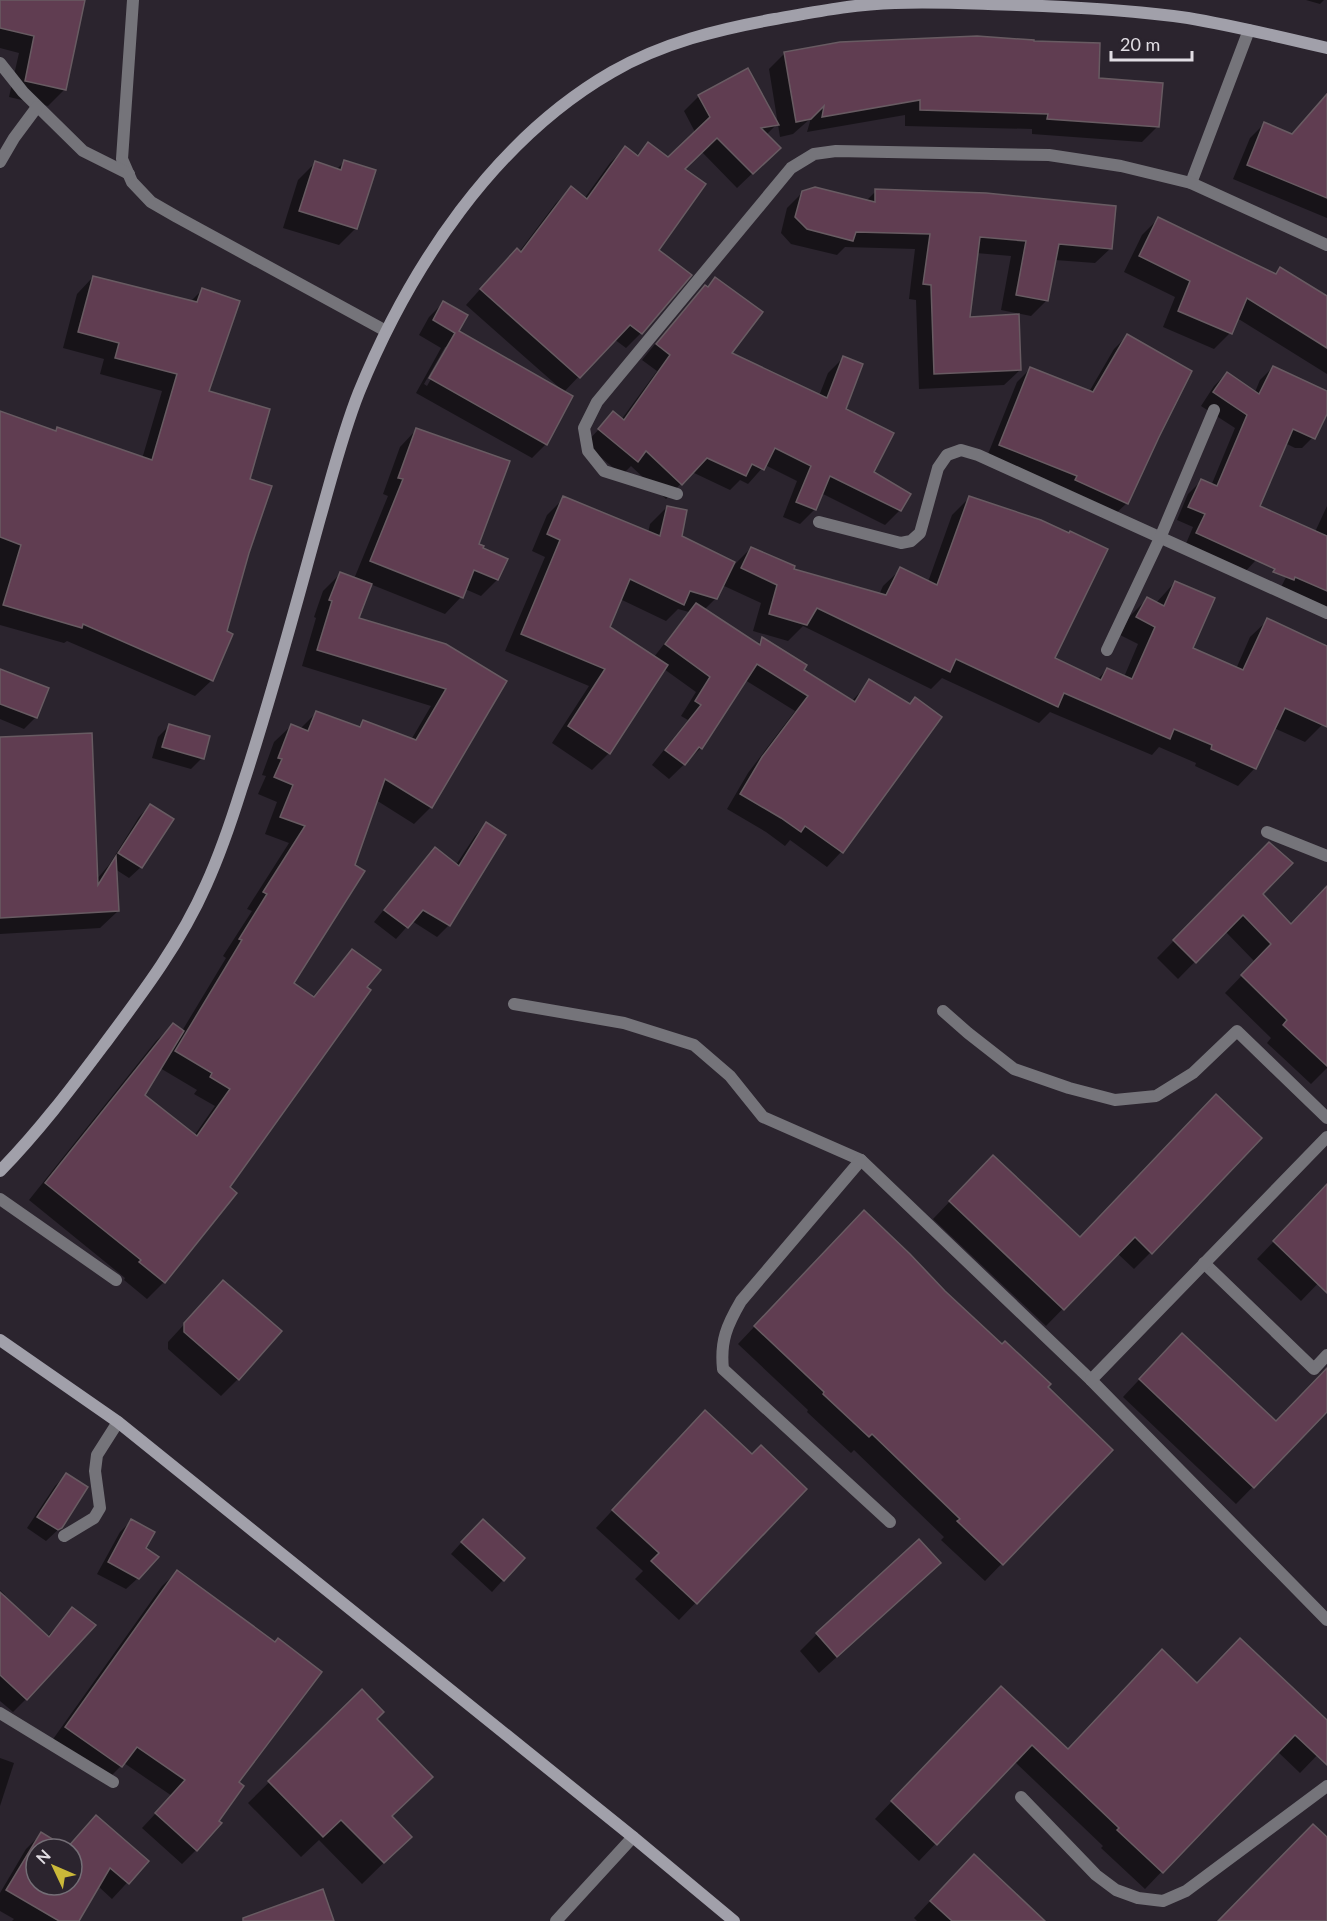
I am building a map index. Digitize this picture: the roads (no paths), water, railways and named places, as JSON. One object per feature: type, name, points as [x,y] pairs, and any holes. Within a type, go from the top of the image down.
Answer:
[{"type":"street","points":[[133,0],[122,159],[132,182],[151,202],[386,331]]},
{"type":"street","points":[[0,1172],[34,1135],[144,992],[180,937],[207,883],[231,819],[256,745],[327,494],[358,396],[386,331],[448,227],[501,162],[552,112],[613,71],[670,44],[744,25],[818,11],[894,1],[1082,7],[1187,18],[1327,48]]},
{"type":"street","points":[[1191,183],[1249,30]]},
{"type":"street","points":[[0,63],[37,107],[83,151],[129,174]]},
{"type":"street","points":[[0,162],[37,107]]},
{"type":"street","points":[[677,494],[604,471],[588,452],[584,428],[597,402],[791,168],[814,154],[836,150],[1049,155],[1121,166],[1191,183],[1327,245]]},
{"type":"street","points":[[1107,650],[1160,538],[1214,410]]},
{"type":"street","points":[[819,522],[901,543],[911,541],[920,533],[938,468],[947,455],[961,450],[978,455],[1327,613]]},
{"type":"street","points":[[1267,832],[1327,856]]},
{"type":"street","points":[[514,1004],[624,1023],[694,1046],[730,1076],[763,1117],[861,1160],[1091,1380],[1327,1620]]},
{"type":"street","points":[[944,1011],[1014,1069],[1069,1088],[1115,1100],[1156,1096],[1193,1073],[1237,1031],[1327,1118]]},
{"type":"street","points":[[1091,1380],[1327,1137]]},
{"type":"street","points":[[861,1160],[741,1301],[727,1325],[721,1352],[723,1369],[890,1521]]},
{"type":"street","points":[[0,1199],[116,1280]]},
{"type":"street","points":[[1204,1263],[1314,1369],[1327,1355]]},
{"type":"street","points":[[0,1340],[118,1422],[734,1921]]},
{"type":"street","points":[[64,1536],[94,1518],[100,1509],[95,1471],[97,1455],[118,1422]]},
{"type":"street","points":[[0,1713],[113,1782]]},
{"type":"street","points":[[1021,1797],[1096,1875],[1116,1890],[1138,1898],[1162,1901],[1186,1891],[1327,1786]]},
{"type":"street","points":[[556,1921],[633,1837]]}]
